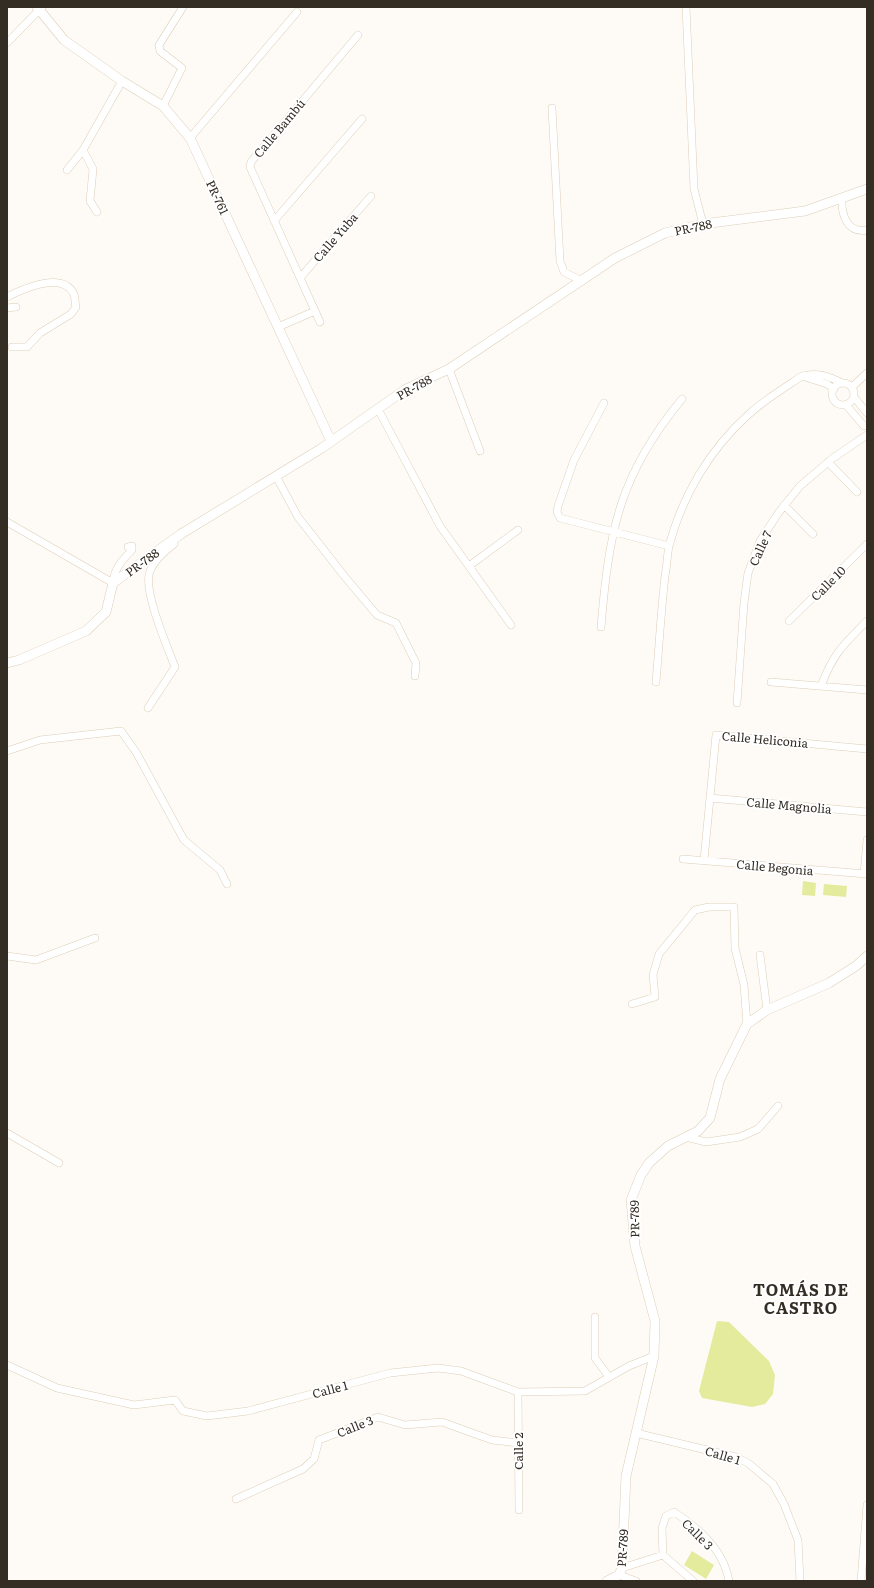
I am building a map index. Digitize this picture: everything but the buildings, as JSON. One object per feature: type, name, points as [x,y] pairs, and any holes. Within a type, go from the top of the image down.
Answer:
[{"type":"street","points":[[163,106],[182,68],[160,51],[159,45],[183,7]]},
{"type":"street","points":[[686,7],[694,189],[703,224]]},
{"type":"street","points":[[7,43],[39,8]]},
{"type":"street","name":"PR-761","points":[[39,8],[64,40],[122,81],[163,106],[190,138],[331,441]]},
{"type":"street","points":[[190,138],[297,12]]},
{"type":"street","name":"Calle Bambú","points":[[320,322],[250,168],[251,162],[358,34]]},
{"type":"street","points":[[67,170],[83,150],[122,81]]},
{"type":"street","points":[[552,108],[560,261],[564,272],[582,280]]},
{"type":"street","points":[[274,221],[362,119]]},
{"type":"street","points":[[83,150],[93,169],[90,201],[97,212]]},
{"type":"street","name":"PR-788","points":[[7,663],[19,660],[86,631],[106,612],[112,583],[181,534],[322,448],[406,388],[449,369],[615,258],[665,233],[703,224],[805,211],[867,190]]},
{"type":"street","name":"Calle Yuba","points":[[300,278],[371,196]]},
{"type":"street","points":[[842,198],[841,210],[844,220],[849,226],[860,231],[867,230]]},
{"type":"street","points":[[7,297],[45,282],[62,284],[73,294],[76,307],[71,314],[40,333],[27,346],[12,347]]},
{"type":"street","points":[[7,308],[16,307]]},
{"type":"street","points":[[278,327],[315,311]]},
{"type":"street","points":[[449,369],[480,451]]},
{"type":"street","points":[[656,682],[663,594],[669,546],[683,506],[705,464],[728,435],[748,415],[802,376],[811,373],[834,388]]},
{"type":"street","points":[[852,387],[867,373]]},
{"type":"street","points":[[818,377],[832,377],[852,387]]},
{"type":"street","points":[[834,388],[842,383]]},
{"type":"street","points":[[852,387],[854,397],[867,413]]},
{"type":"street","points":[[834,388],[834,399],[839,404],[846,404],[854,397]]},
{"type":"street","points":[[601,627],[605,574],[621,500],[634,469],[651,439],[682,398]]},
{"type":"street","points":[[604,403],[574,460],[557,512],[560,518],[669,546]]},
{"type":"street","points":[[846,404],[864,426],[867,426]]},
{"type":"street","points":[[378,409],[440,526],[511,625]]},
{"type":"street","name":"Calle 7","points":[[737,703],[744,603],[748,573],[760,541],[784,505],[800,486],[828,462],[867,435]]},
{"type":"street","points":[[828,462],[857,492]]},
{"type":"street","points":[[276,476],[298,517],[345,577],[377,615],[396,623],[416,662],[415,676]]},
{"type":"street","points":[[784,505],[812,534]]},
{"type":"street","points":[[7,522],[112,583],[114,574],[123,559],[133,548],[132,546],[128,547]]},
{"type":"street","points":[[469,566],[518,530]]},
{"type":"street","points":[[148,708],[175,667],[152,602],[149,574],[159,557],[178,539],[181,534]]},
{"type":"street","name":"Calle 10","points":[[789,621],[867,544]]},
{"type":"street","points":[[821,686],[829,664],[838,650],[867,621]]},
{"type":"street","points":[[771,682],[867,690]]},
{"type":"street","points":[[7,751],[40,740],[121,731],[136,752],[184,840],[220,870],[227,884]]},
{"type":"street","name":"Calle Heliconia","points":[[704,860],[716,735],[867,748]]},
{"type":"street","name":"Calle Magnolia","points":[[710,798],[867,812]]},
{"type":"street","points":[[866,874],[867,840]]},
{"type":"street","name":"Calle Begonia","points":[[683,859],[866,874]]},
{"type":"street","points":[[632,1004],[655,997],[653,975],[659,954],[695,910],[709,907],[734,908],[735,948],[744,985],[747,1024]]},
{"type":"street","points":[[7,956],[36,960],[95,938]]},
{"type":"street","points":[[760,955],[767,1010]]},
{"type":"street","name":"PR-789","points":[[607,1581],[621,1571],[626,1476],[654,1356],[655,1321],[635,1246],[631,1200],[641,1175],[649,1163],[668,1146],[698,1131],[710,1118],[720,1079],[747,1024],[767,1010],[829,983],[856,966],[867,956]]},
{"type":"street","points":[[686,1137],[706,1142],[740,1137],[758,1129],[778,1106]]},
{"type":"street","points":[[7,1133],[59,1163]]},
{"type":"street","points":[[595,1317],[595,1358],[609,1376]]},
{"type":"street","name":"Calle 1","points":[[7,1365],[57,1388],[134,1405],[175,1400],[183,1411],[207,1416],[248,1411],[390,1373],[438,1368],[462,1371],[518,1392],[585,1391],[609,1376],[654,1356]]},
{"type":"street","name":"Calle 2","points":[[518,1392],[519,1510]]},
{"type":"street","name":"Calle 3","points":[[236,1499],[303,1469],[314,1459],[319,1440],[378,1417],[405,1425],[442,1422],[492,1440],[518,1443]]},
{"type":"street","name":"Calle 1","points":[[636,1434],[736,1457],[748,1463],[773,1484],[784,1504],[798,1540],[800,1581]]},
{"type":"street","points":[[861,1581],[867,1505]]},
{"type":"street","name":"Calle 3","points":[[663,1555],[662,1528],[666,1516],[674,1512],[690,1522],[711,1544],[726,1567],[729,1581]]},
{"type":"street","points":[[621,1571],[663,1555],[693,1581]]},
{"type":"street","points":[[621,1571],[636,1581]]},
{"type":"green space","points":[[803,881],[816,883],[815,896],[802,895]]},
{"type":"green space","points":[[824,884],[847,886],[846,897],[823,895]]},
{"type":"green space","points":[[717,1321],[729,1322],[769,1361],[775,1375],[773,1394],[765,1404],[752,1407],[702,1398],[699,1391]]},
{"type":"green space","points":[[692,1551],[714,1565],[706,1579],[684,1565]]},
{"type":"district","name":"TOMÁS DE CASTRO","points":[[801,1298]]}]
